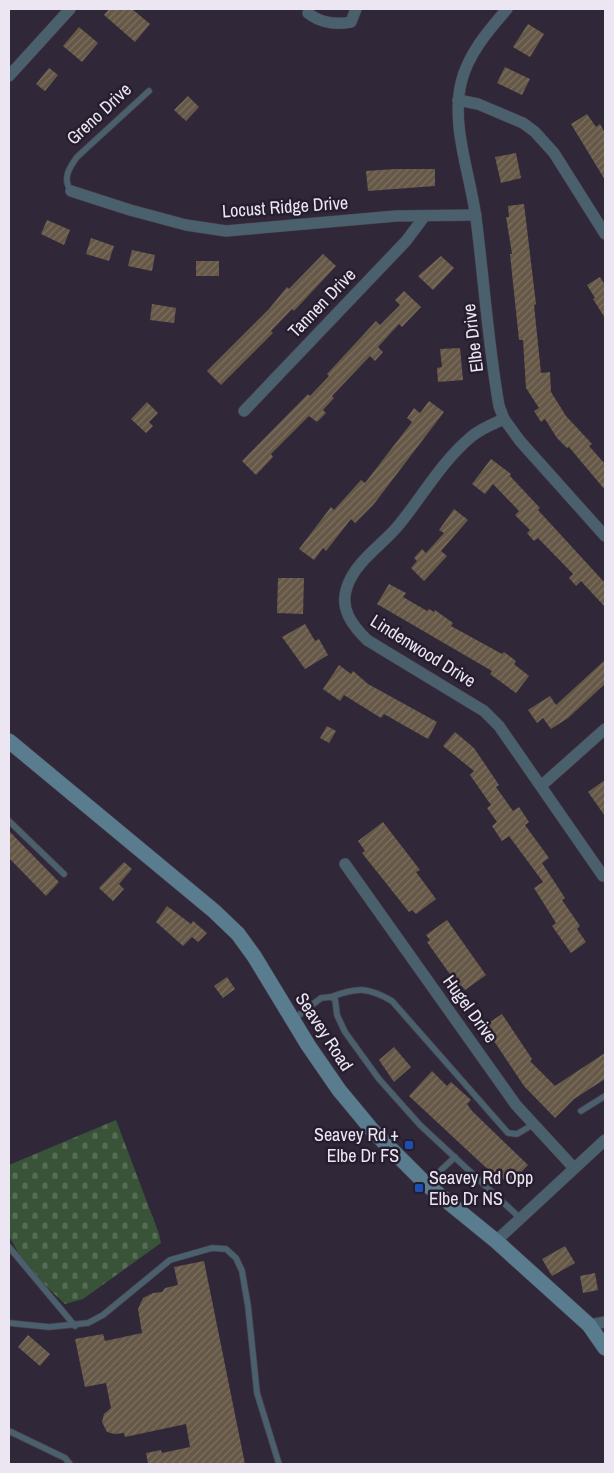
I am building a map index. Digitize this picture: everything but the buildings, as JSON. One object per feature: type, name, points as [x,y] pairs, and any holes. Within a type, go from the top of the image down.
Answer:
[{"type":"street","points":[[9,76],[70,9]]},
{"type":"street","points":[[308,13],[314,18],[339,25],[351,22],[356,9]]},
{"type":"street","name":"Elbe Drive","points":[[506,9],[483,38],[467,64],[458,100],[462,141],[476,215],[496,386],[504,419],[520,440],[605,536]]},
{"type":"street","points":[[458,100],[478,104],[523,123],[535,132],[554,153],[605,234]]},
{"type":"street","name":"Locust Ridge Drive","points":[[71,191],[186,225],[226,231],[396,216],[476,215]]},
{"type":"street","name":"Tannen Drive","points":[[244,411],[406,241],[424,217]]},
{"type":"street","name":"Lindenwood Drive","points":[[504,419],[472,436],[457,450],[397,527],[355,572],[346,588],[347,614],[354,627],[367,640],[484,710],[499,726],[604,876]]},
{"type":"street","points":[[541,786],[605,729]]},
{"type":"street","name":"Seavey Road","points":[[9,741],[214,910],[238,934],[339,1090],[373,1131],[426,1184],[496,1241],[589,1325],[605,1348]]},
{"type":"street","name":"Hugel Drive","points":[[345,864],[516,1104],[574,1168]]},
{"type":"street","points":[[496,1241],[605,1140]]},
{"type":"street","points":[[589,1325],[605,1322]]},
{"type":"lane","name":"Greno Drive","points":[[71,191],[66,182],[70,166],[77,157],[149,91]]},
{"type":"lane","points":[[9,821],[64,874]]},
{"type":"lane","points":[[293,1020],[321,998],[331,997],[350,989],[374,990],[392,1001],[508,1133],[524,1131],[534,1124]]},
{"type":"lane","points":[[331,997],[335,999],[337,1015],[345,1032],[379,1079],[420,1125],[520,1218]]},
{"type":"lane","points":[[581,1112],[605,1096]]},
{"type":"lane","points":[[426,1184],[455,1157]]},
{"type":"lane","points":[[9,1247],[75,1326]]},
{"type":"lane","points":[[9,1323],[49,1327],[75,1326],[88,1323],[103,1315],[170,1260],[212,1248],[226,1249],[232,1253],[238,1262],[245,1283],[257,1393],[279,1464]]},
{"type":"lane","points":[[9,1431],[65,1458],[70,1464]]},
{"type":"green space","points":[[116,1120],[161,1243],[83,1299],[65,1304],[26,1267],[9,1236],[9,1165]]},
{"type":"place","name":"Seavey Rd + Elbe Dr FS","points":[[409,1145]]},
{"type":"place","name":"Seavey Rd Opp Elbe Dr NS","points":[[419,1188]]}]
